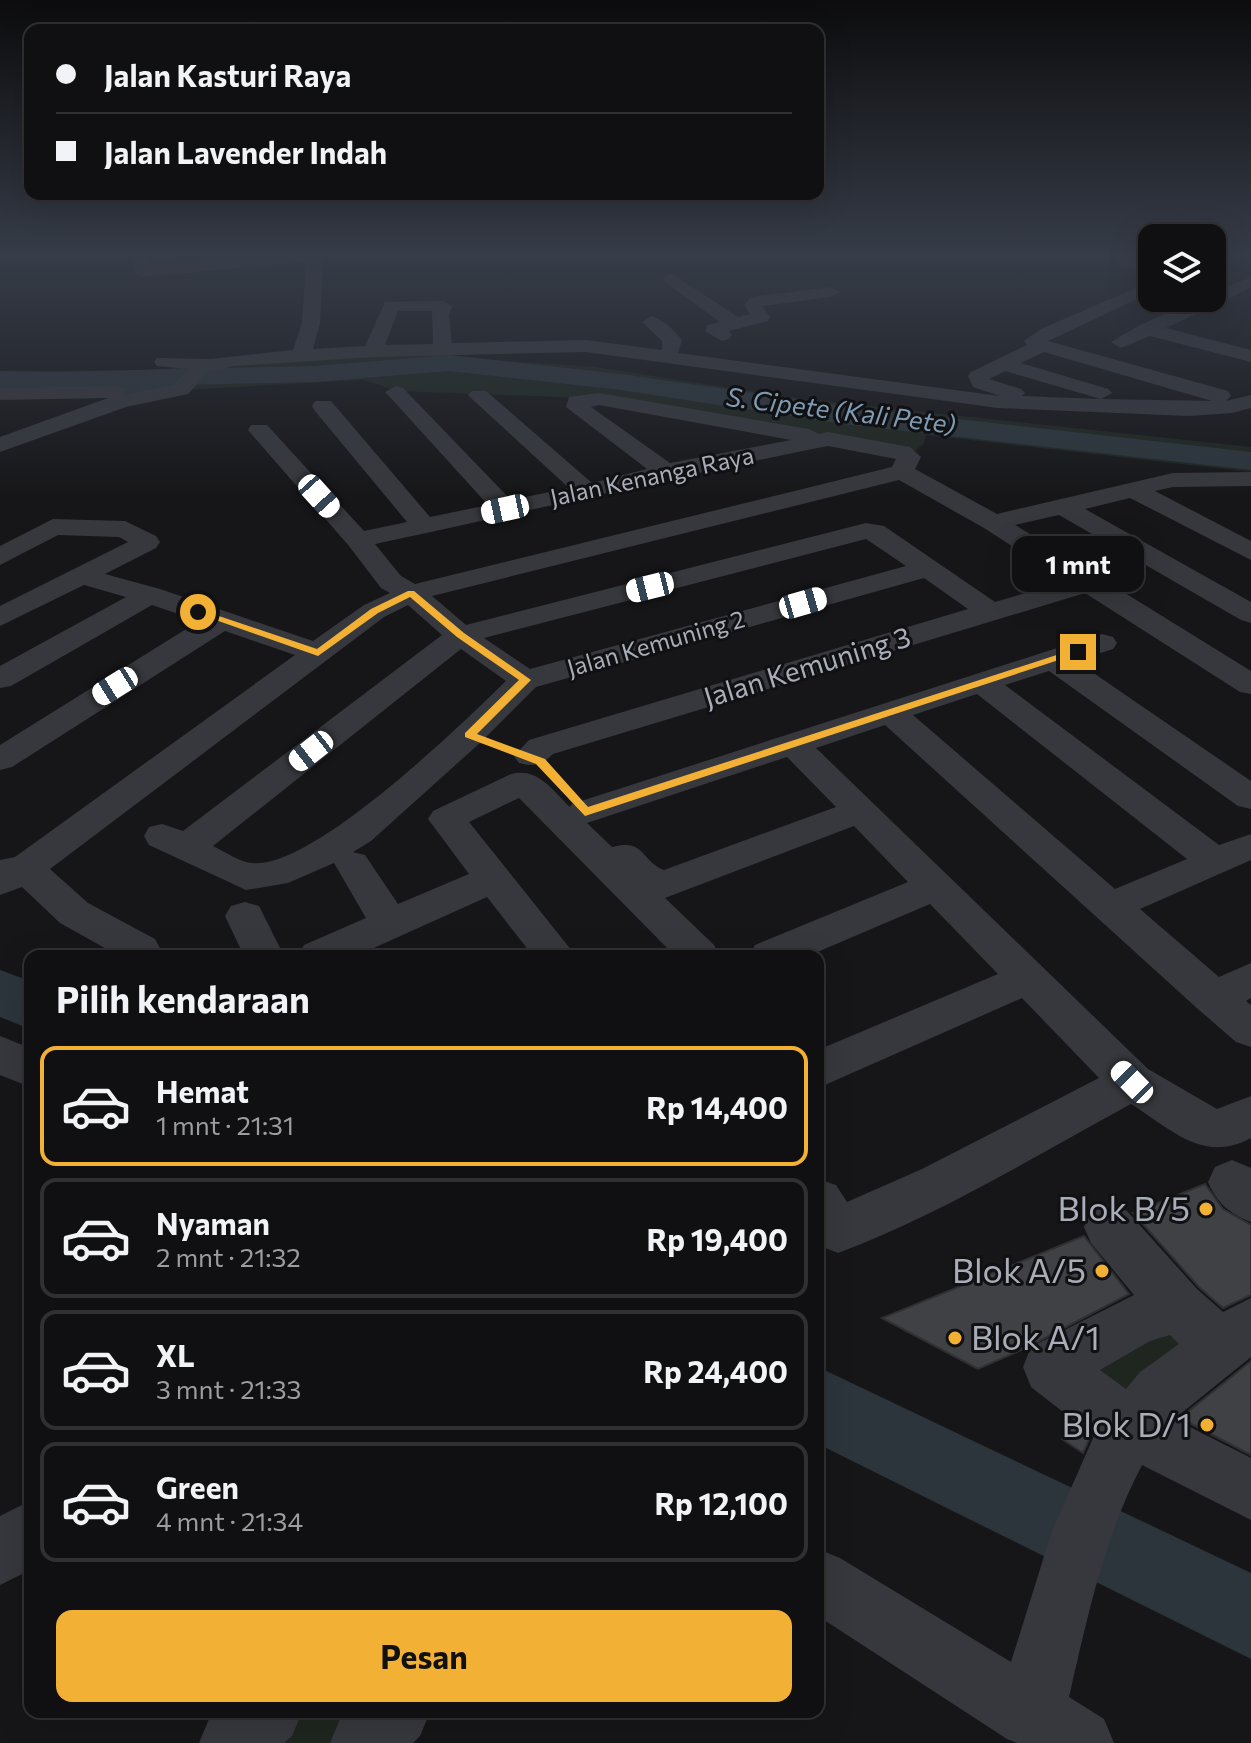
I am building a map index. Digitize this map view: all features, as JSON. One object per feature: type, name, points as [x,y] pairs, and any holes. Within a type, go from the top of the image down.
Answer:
[{"type":"street","points":[[301,356],[307,337]]},
{"type":"street","points":[[373,351],[378,337]]},
{"type":"street","points":[[442,337],[443,349]]},
{"type":"street","points":[[669,337],[672,340],[671,349]]},
{"type":"street","points":[[649,355],[704,337]]},
{"type":"street","points":[[743,337],[750,341]]},
{"type":"street","points":[[1041,337],[1034,341],[1242,401]]},
{"type":"street","points":[[1179,337],[1251,356]]},
{"type":"street","points":[[1106,338],[1150,350]]},
{"type":"street","points":[[1042,345],[978,376],[980,383],[1054,405]]},
{"type":"street","points":[[164,362],[207,366],[373,351],[586,346],[998,402],[1143,406],[1242,401]]},
{"type":"street","points":[[1004,364],[1143,406]]},
{"type":"street","points":[[0,394],[148,394],[181,390],[207,366]]},
{"type":"street","points":[[1242,401],[1251,379]]},
{"type":"street","points":[[396,392],[505,509]]},
{"type":"street","points":[[0,445],[148,394]]},
{"type":"street","points":[[479,395],[587,492]]},
{"type":"street","points":[[666,471],[577,407],[577,402],[599,399],[828,439]]},
{"type":"street","points":[[323,406],[424,526]]},
{"type":"street","points":[[259,430],[358,540],[391,582],[411,593],[460,635],[525,680],[469,735],[358,832],[325,852],[275,874],[246,877],[174,842],[460,635],[866,531],[875,532],[991,612]]},
{"type":"street","name":"Jalan Kenanga Raya","points":[[358,540],[587,492],[666,471],[828,439],[902,452],[909,457],[902,472]]},
{"type":"street","points":[[621,440],[728,459]]},
{"type":"street","points":[[141,950],[9,874],[374,611],[411,593],[902,472],[993,523],[1251,685]]},
{"type":"street","points":[[993,523],[1173,480],[1251,479]]},
{"type":"street","points":[[1201,480],[1251,505]]},
{"type":"street","points":[[1134,490],[1251,552]]},
{"type":"street","points":[[1062,506],[1251,614]]},
{"type":"street","points":[[0,557],[53,527],[125,529],[147,542],[0,617]]},
{"type":"street","name":"Jalan Kemuning 2","points":[[525,680],[926,569]]},
{"type":"street","points":[[82,576],[150,595],[318,653]]},
{"type":"street","name":"Jalan Kemuning 3","points":[[531,756],[541,747],[1087,583]]},
{"type":"street","points":[[0,679],[150,595]]},
{"type":"street","points":[[0,760],[221,620]]},
{"type":"street","points":[[585,812],[1102,643]]},
{"type":"street","points":[[1054,660],[1251,798]]},
{"type":"street","points":[[983,684],[1216,862]]},
{"type":"street","points":[[892,714],[1251,1030]]},
{"type":"street","points":[[469,735],[531,756],[540,762],[644,877],[663,885],[860,811]]},
{"type":"street","points":[[794,745],[1132,1082],[1212,1130],[1230,1127],[1251,1115]]},
{"type":"street","points":[[546,950],[446,819],[523,782],[694,950]]},
{"type":"street","points":[[1111,906],[1251,846]]},
{"type":"street","points":[[352,864],[390,924]]},
{"type":"street","points":[[332,950],[494,878]]},
{"type":"street","points":[[783,950],[935,886]]},
{"type":"street","points":[[245,916],[261,950]]},
{"type":"street","points":[[824,1067],[1028,978]]},
{"type":"street","points":[[1214,999],[1251,979]]},
{"type":"street","points":[[0,1054],[24,1066]]},
{"type":"street","points":[[825,1222],[939,1184],[1132,1082]]},
{"type":"street","points":[[1056,1729],[1059,1604],[1118,1449],[1160,1392],[1235,1335],[1178,1307],[1109,1227]]},
{"type":"street","points":[[1178,1307],[1138,1319],[1051,1367],[1118,1449],[1251,1490]]},
{"type":"street","points":[[0,1554],[24,1536]]},
{"type":"street","points":[[824,1584],[1056,1729]]},
{"type":"street","points":[[233,1743],[261,1718]]},
{"type":"street","points":[[364,1743],[390,1718]]},
{"type":"shaded area","points":[[444,348],[447,357],[595,367],[803,399],[1251,447],[1251,472],[926,435],[924,443],[909,457],[588,398],[397,391],[364,380],[181,390],[201,367]]},
{"type":"shaded area","points":[[201,367],[181,390],[148,394],[0,394],[0,371],[113,372]]},
{"type":"shaded area","points":[[1138,1319],[1220,1346],[1130,1428],[1051,1367]]},
{"type":"shaded area","points":[[261,1718],[390,1718],[364,1743],[233,1743]]},
{"type":"building","points":[[1205,1184],[1223,1209],[1251,1225],[1251,1295],[1223,1308],[1199,1287],[1133,1213]]},
{"type":"building","points":[[1084,1236],[1129,1294],[1028,1347],[978,1369],[882,1318]]},
{"type":"building","points":[[1251,1361],[1251,1455],[1180,1418]]},
{"type":"building","points":[[1070,1421],[1090,1437],[1083,1453],[1062,1439]]},
{"type":"waterway","name":"S. Cipete (Kali Pete)","points":[[0,381],[316,374],[449,363],[621,382],[843,415],[1251,461]]},
{"type":"waterway","points":[[0,991],[24,1004]]},
{"type":"waterway","points":[[824,1407],[1251,1617]]},
{"type":"place","name":"Blok B/5","points":[[1206,1209]]},
{"type":"place","name":"Blok A/5","points":[[1102,1271]]},
{"type":"place","name":"Blok A/1","points":[[955,1338]]},
{"type":"place","name":"Blok D/1","points":[[1207,1425]]},
{"type":"route","points":[[198,612],[318,653],[374,611],[411,593],[460,635],[525,680],[469,735],[531,756],[585,812],[1078,652]]}]
